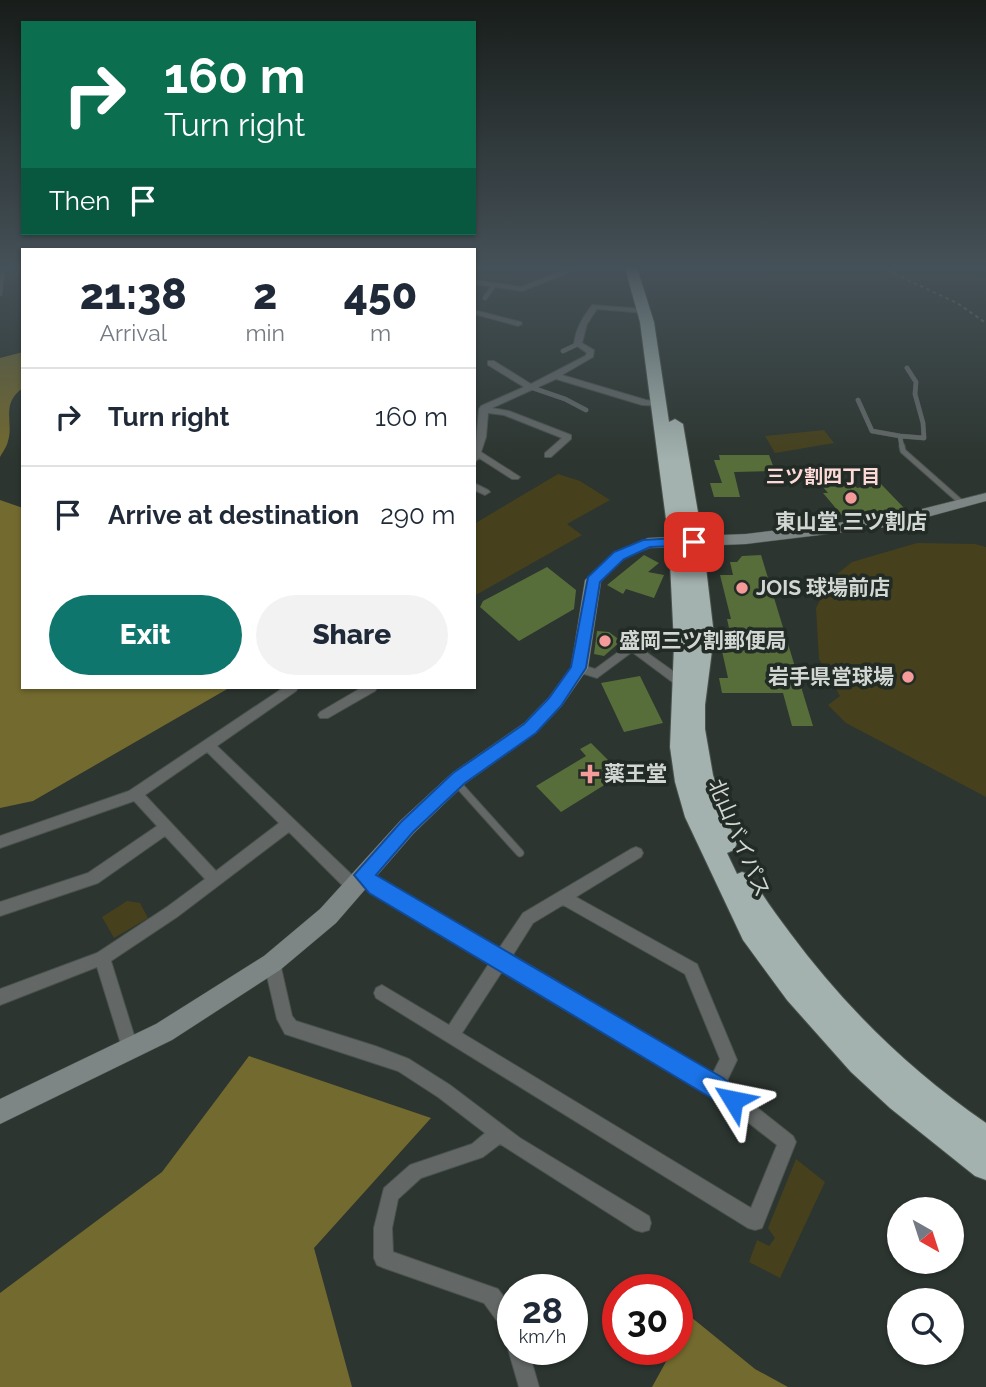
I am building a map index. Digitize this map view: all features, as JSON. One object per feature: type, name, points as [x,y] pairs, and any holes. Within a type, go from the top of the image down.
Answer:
[{"type":"highway","name":"北山バイパス","points":[[648,333],[704,635],[694,705],[694,730],[702,775],[714,818],[745,889],[791,956],[849,1026],[923,1095],[986,1141]]},
{"type":"highway","name":"北山バイパス","points":[[659,333],[686,542],[681,747],[686,782],[697,817],[752,931],[797,991],[861,1062],[953,1142],[986,1165]]},
{"type":"street","points":[[479,408],[555,376],[589,357],[591,352],[578,344],[581,333]]},
{"type":"street","points":[[491,363],[530,387]]},
{"type":"street","points":[[555,376],[645,403],[659,404]]},
{"type":"street","points":[[479,408],[506,413],[568,437],[548,454]]},
{"type":"street","points":[[479,408],[476,456],[515,477]]},
{"type":"street","points":[[476,487],[485,492]]},
{"type":"street","points":[[0,1112],[164,1032],[272,962],[328,916],[407,827],[455,782],[530,728],[555,702],[579,668],[593,580],[619,555],[648,543],[746,539],[853,527],[986,497]]},
{"type":"street","points":[[579,668],[597,674],[632,646],[683,684]]},
{"type":"street","points":[[0,842],[136,794],[291,689]]},
{"type":"street","points":[[324,715],[370,689]]},
{"type":"street","points":[[208,745],[289,824],[360,880],[715,1086],[788,1142],[755,1222],[382,993]]},
{"type":"street","points":[[136,794],[215,880]]},
{"type":"street","points":[[0,997],[102,958],[172,912],[289,824]]},
{"type":"street","points":[[0,909],[93,878],[167,827]]},
{"type":"street","points":[[451,1036],[528,918],[636,853]]},
{"type":"street","points":[[563,897],[691,969],[730,1060],[715,1086]]},
{"type":"street","points":[[102,958],[130,1048]]},
{"type":"street","points":[[272,962],[285,1019],[291,1028],[375,1054],[403,1066],[444,1091],[500,1133],[642,1223]]},
{"type":"street","points":[[497,1304],[491,1296],[384,1258],[383,1228],[390,1194],[416,1171],[477,1151],[500,1133]]},
{"type":"street","points":[[523,1365],[529,1387]]},
{"type":"lane","points":[[563,351],[578,344]]},
{"type":"lane","points":[[858,400],[872,430],[924,438],[926,429],[914,394],[916,382],[907,368]]},
{"type":"lane","points":[[530,387],[565,399],[586,410]]},
{"type":"lane","points":[[900,436],[903,451],[963,504]]},
{"type":"lane","points":[[455,782],[475,800],[486,817],[520,853]]},
{"type":"shaded area","points":[[21,353],[21,390],[12,400],[8,441],[0,457],[0,358]]},
{"type":"shaded area","points":[[824,430],[834,443],[775,453],[765,436]]},
{"type":"shaded area","points":[[558,474],[580,481],[610,500],[567,524],[582,535],[476,595],[476,523]]},
{"type":"shaded area","points":[[0,500],[21,507],[21,689],[227,689],[33,801],[0,808]]},
{"type":"shaded area","name":"岩手県営球場","points":[[917,543],[975,544],[986,547],[986,797],[846,723],[828,705],[840,696],[819,659],[816,608],[831,579],[852,562]]},
{"type":"shaded area","points":[[127,901],[140,903],[148,918],[114,938],[102,917]]},
{"type":"shaded area","points":[[249,1056],[431,1118],[314,1248],[352,1387],[0,1387],[0,1293],[162,1172]]},
{"type":"shaded area","points":[[796,1159],[825,1182],[780,1278],[749,1262],[757,1240],[769,1246],[775,1238],[768,1228]]},
{"type":"shaded area","points":[[693,1319],[755,1369],[788,1387],[652,1387],[664,1365],[693,1365]]},
{"type":"building","points":[[719,455],[769,455],[775,471],[734,472],[740,497],[714,497],[710,483],[722,483],[714,460],[720,460]]},
{"type":"building","points":[[852,482],[857,488],[881,484],[906,510],[845,519],[823,493],[828,493],[823,487]]},
{"type":"building","points":[[644,555],[659,563],[648,572],[664,575],[654,598],[626,589],[623,594],[607,585]]},
{"type":"building","points":[[761,555],[813,726],[792,726],[783,693],[722,693],[719,678],[728,678],[720,642],[727,640],[724,629],[729,628],[727,619],[731,619],[720,575],[733,575],[730,562],[737,562],[742,556]]},
{"type":"building","points":[[547,567],[576,590],[574,609],[519,641],[480,607],[483,601]]},
{"type":"building","points":[[597,631],[609,632],[621,641],[604,656],[594,654]]},
{"type":"building","points":[[640,676],[663,723],[624,732],[601,683]]},
{"type":"building","points":[[591,743],[622,774],[561,812],[536,786],[586,756],[580,749]]},
{"type":"place","name":"東山堂 三ツ割店","points":[[851,498]]},
{"type":"place","name":"JOIS 球場前店","points":[[742,588]]},
{"type":"place","name":"盛岡三ツ割郵便局","points":[[605,641]]},
{"type":"place","name":"岩手県営球場","points":[[908,677]]},
{"type":"place","name":"薬王堂","points":[[590,774]]},
{"type":"district","name":"三ツ割四丁目","points":[[823,476]]},
{"type":"route","points":[[694,542],[648,543],[619,555],[593,580],[579,668],[555,702],[530,728],[459,778],[407,827],[364,875],[376,887],[715,1086],[733,1100]]}]
